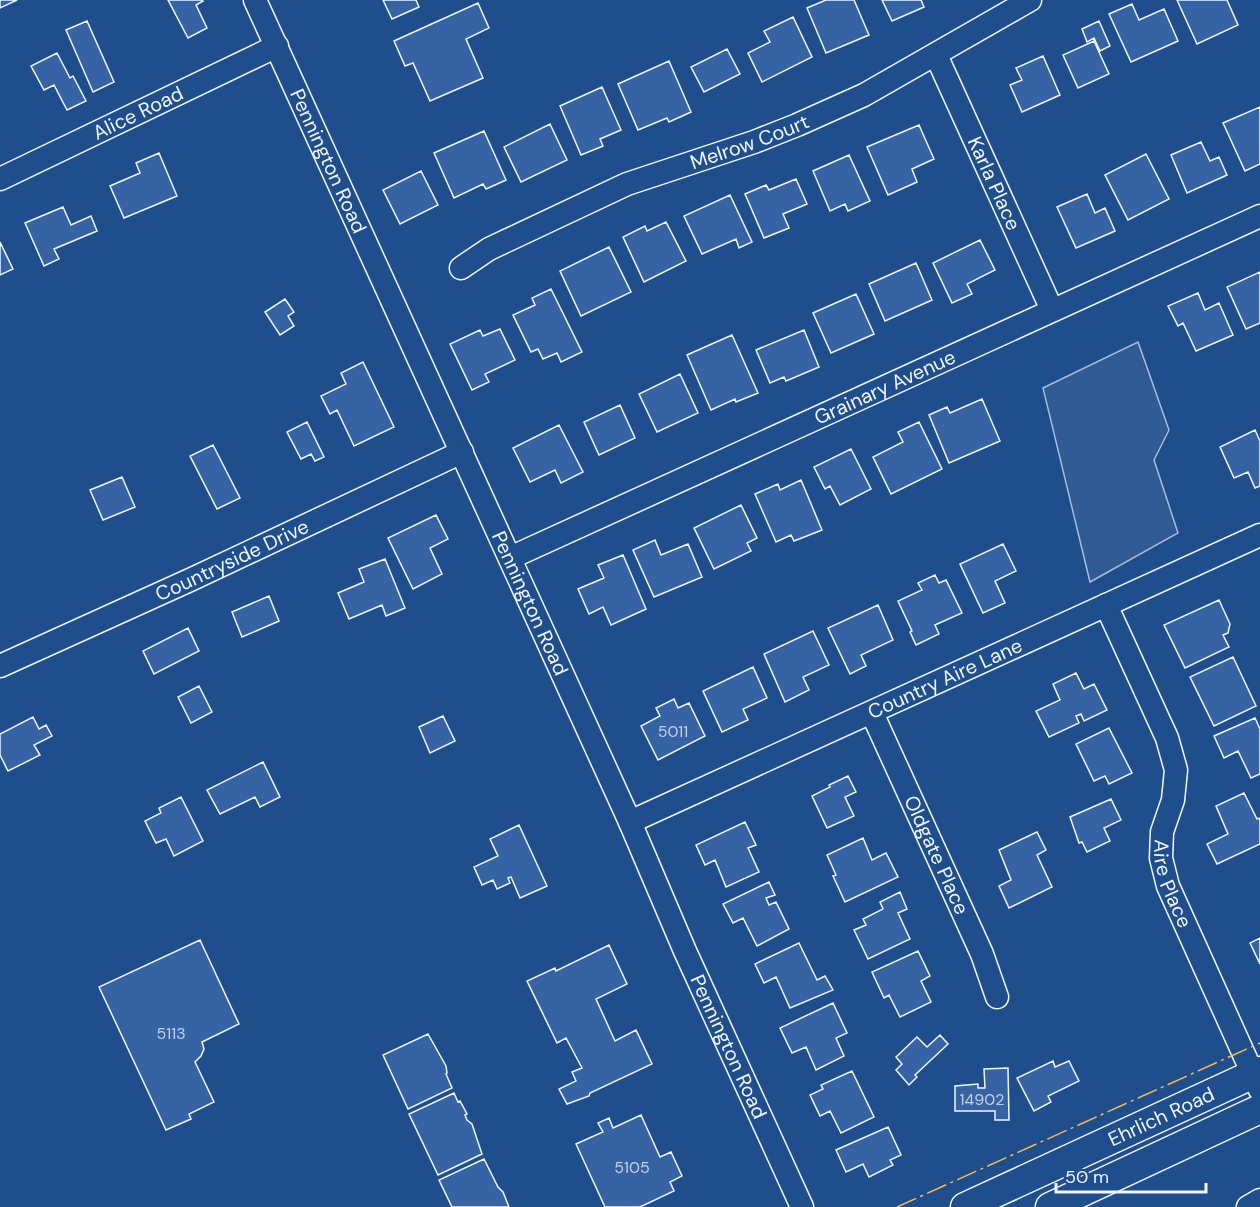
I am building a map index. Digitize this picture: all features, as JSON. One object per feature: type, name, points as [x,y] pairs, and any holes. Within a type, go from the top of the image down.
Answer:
[{"type":"main road","name":"Ehrlich Road","points":[[965,1207],[1258,1078]]},
{"type":"main road","name":"Ehrlich Road","points":[[1050,1207],[1260,1109]]},
{"type":"street","name":"Pennington Road","points":[[255,0],[630,822],[685,951],[802,1207]]},
{"type":"street","name":"Melrow Court","points":[[461,268],[489,249],[627,184],[797,125],[864,95],[1030,0]]},
{"type":"street","name":"Alice Road","points":[[0,179],[277,46]]},
{"type":"street","name":"Karla Place","points":[[936,55],[1052,310]]},
{"type":"street","name":"Grainary Avenue","points":[[510,558],[1260,216]]},
{"type":"street","name":"Countryside Drive","points":[[0,666],[462,452]]},
{"type":"street","name":"Country Aire Lane","points":[[630,822],[1260,535]]},
{"type":"street","name":"Aire Place","points":[[1106,605],[1167,738],[1176,770],[1173,800],[1162,832],[1161,858],[1168,886],[1258,1078]]},
{"type":"street","name":"Oldgate Place","points":[[872,713],[982,954],[997,998]]},
{"type":"street","points":[[1248,1207],[1260,1200]]},
{"type":"shaded area","points":[[1138,342],[1169,430],[1154,460],[1178,533],[1090,582],[1043,388]]},
{"type":"building","points":[[0,0],[17,0],[0,8]]},
{"type":"building","points":[[168,0],[202,0],[196,5],[207,28],[188,38]]},
{"type":"building","points":[[383,0],[416,0],[419,7],[392,19]]},
{"type":"building","points":[[826,0],[854,0],[869,35],[826,53],[807,8]]},
{"type":"building","points":[[882,0],[921,0],[924,7],[892,21]]},
{"type":"building","points":[[1177,0],[1227,0],[1238,25],[1197,44]]},
{"type":"building","points":[[478,3],[489,28],[466,39],[483,78],[430,101],[413,63],[405,66],[394,41]]},
{"type":"building","points":[[1132,4],[1139,20],[1164,9],[1178,41],[1131,62],[1109,14]]},
{"type":"building","points":[[793,17],[812,57],[762,82],[748,53],[770,42],[764,31]]},
{"type":"building","points":[[87,21],[114,82],[93,92],[66,30]]},
{"type":"building","points":[[1099,21],[1110,46],[1100,51],[1094,38],[1087,42],[1082,29]]},
{"type":"building","points":[[1094,41],[1109,74],[1078,88],[1063,55]]},
{"type":"building","points":[[727,49],[740,74],[704,92],[691,67]]},
{"type":"building","points":[[57,53],[70,78],[73,76],[86,101],[67,110],[54,85],[44,90],[31,66]]},
{"type":"building","points":[[1043,56],[1060,95],[1022,112],[1010,85],[1022,80],[1016,68]]},
{"type":"building","points":[[669,61],[691,112],[669,122],[667,118],[638,130],[618,84]]},
{"type":"building","points":[[602,87],[621,130],[600,139],[603,146],[581,155],[560,106]]},
{"type":"building","points":[[1260,107],[1260,164],[1245,171],[1223,123]]},
{"type":"building","points":[[550,124],[567,160],[521,182],[504,147]]},
{"type":"building","points":[[919,125],[934,159],[912,169],[917,182],[888,195],[867,147]]},
{"type":"building","points":[[484,131],[506,180],[486,189],[483,184],[454,198],[434,153]]},
{"type":"building","points":[[1201,142],[1210,161],[1219,157],[1227,175],[1187,193],[1171,155]]},
{"type":"building","points":[[159,153],[177,196],[124,218],[110,186],[140,173],[136,163]]},
{"type":"building","points":[[1146,154],[1169,199],[1128,220],[1105,175]]},
{"type":"building","points":[[849,155],[870,201],[848,211],[845,204],[830,211],[813,171]]},
{"type":"building","points":[[421,171],[438,205],[400,224],[383,190]]},
{"type":"building","points":[[796,179],[807,204],[783,214],[789,228],[764,238],[745,194],[766,185],[769,190]]},
{"type":"building","points":[[1087,194],[1095,213],[1105,208],[1115,231],[1076,248],[1057,207]]},
{"type":"building","points":[[730,195],[752,242],[739,248],[736,239],[702,254],[684,216]]},
{"type":"building","points":[[63,207],[71,225],[91,216],[97,231],[54,249],[59,259],[44,266],[25,223]]},
{"type":"building","points":[[666,222],[686,261],[644,282],[623,237],[645,226],[647,231]]},
{"type":"building","points":[[980,240],[995,270],[967,284],[972,294],[952,303],[933,263]]},
{"type":"building","points":[[0,242],[13,269],[0,275]]},
{"type":"building","points":[[609,247],[631,292],[581,316],[560,271]]},
{"type":"building","points":[[916,263],[932,300],[885,321],[869,284]]},
{"type":"building","points":[[1260,272],[1260,323],[1246,329],[1227,287]]},
{"type":"building","points":[[551,289],[582,352],[561,362],[557,353],[543,359],[538,349],[531,352],[513,315],[535,305],[532,298]]},
{"type":"building","points":[[1198,293],[1205,310],[1219,303],[1233,335],[1196,351],[1183,323],[1178,326],[1168,306]]},
{"type":"building","points":[[856,294],[874,334],[831,353],[813,313]]},
{"type":"building","points":[[285,299],[294,312],[288,316],[294,326],[280,335],[265,312]]},
{"type":"building","points":[[500,329],[515,360],[485,374],[489,382],[472,390],[450,344],[480,330],[483,336]]},
{"type":"building","points":[[804,330],[819,367],[786,381],[784,377],[770,383],[756,350]]},
{"type":"building","points":[[732,335],[758,393],[736,402],[735,399],[711,410],[687,355]]},
{"type":"building","points":[[363,362],[394,427],[354,446],[337,410],[330,414],[321,396],[346,384],[341,373]]},
{"type":"building","points":[[680,374],[698,413],[657,432],[639,394]]},
{"type":"building","points":[[982,399],[1000,441],[949,463],[929,415],[947,407],[950,413]]},
{"type":"building","points":[[620,405],[635,438],[599,455],[584,422]]},
{"type":"building","points":[[307,422],[324,457],[315,461],[311,454],[301,459],[287,432]]},
{"type":"building","points":[[919,422],[942,469],[891,494],[873,457],[903,442],[898,432]]},
{"type":"building","points":[[559,425],[583,472],[561,483],[555,470],[530,482],[513,448]]},
{"type":"building","points":[[1255,430],[1260,441],[1260,486],[1255,488],[1248,472],[1234,478],[1220,447]]},
{"type":"building","points":[[213,445],[240,498],[217,509],[190,456]]},
{"type":"building","points":[[851,449],[871,489],[840,505],[830,486],[825,489],[814,467]]},
{"type":"building","points":[[122,477],[135,507],[103,520],[90,490]]},
{"type":"building","points":[[801,480],[822,530],[794,541],[791,535],[776,542],[755,494],[778,484],[780,490]]},
{"type":"building","points":[[741,505],[757,538],[747,543],[751,551],[714,569],[694,528]]},
{"type":"building","points":[[436,515],[448,539],[430,548],[442,574],[413,589],[388,538]]},
{"type":"building","points":[[655,540],[661,555],[688,544],[702,577],[654,597],[633,550]]},
{"type":"building","points":[[1003,544],[1016,571],[995,581],[1005,603],[983,613],[960,564]]},
{"type":"building","points":[[623,555],[646,609],[611,625],[603,607],[589,614],[578,589],[604,578],[598,565]]},
{"type":"building","points":[[385,559],[405,608],[386,616],[382,605],[349,619],[338,593],[364,582],[359,569]]},
{"type":"building","points":[[935,575],[939,583],[946,580],[962,613],[935,625],[939,634],[916,645],[898,601],[922,590],[918,583]]},
{"type":"building","points":[[269,596],[279,621],[242,637],[232,612]]},
{"type":"building","points":[[1219,600],[1230,624],[1228,633],[1223,635],[1229,647],[1185,668],[1164,625]]},
{"type":"building","points":[[878,605],[893,640],[861,655],[866,666],[850,674],[828,628]]},
{"type":"building","points":[[188,628],[199,651],[154,674],[143,651]]},
{"type":"building","points":[[813,631],[829,665],[803,677],[809,690],[785,702],[764,654]]},
{"type":"building","points":[[1233,657],[1256,706],[1214,726],[1190,677]]},
{"type":"building","points":[[753,667],[767,698],[743,709],[748,720],[722,732],[703,691]]},
{"type":"building","points":[[1076,673],[1084,689],[1094,684],[1107,710],[1084,721],[1081,714],[1076,716],[1079,723],[1049,737],[1036,711],[1060,700],[1053,684]]},
{"type":"building","points":[[199,686],[212,712],[191,723],[178,697]]},
{"type":"building","points":[[674,699],[678,708],[689,703],[705,736],[658,760],[641,726],[660,716],[656,708]]},
{"type":"building","points":[[443,716],[455,741],[430,753],[419,727]]},
{"type":"building","points":[[33,717],[39,729],[46,725],[52,736],[34,745],[40,755],[8,771],[0,755],[0,734]]},
{"type":"building","points":[[1255,718],[1260,729],[1260,774],[1251,778],[1238,751],[1224,758],[1214,736]]},
{"type":"building","points":[[1109,728],[1132,773],[1109,784],[1105,776],[1094,781],[1076,744]]},
{"type":"building","points":[[263,762],[280,797],[260,807],[255,797],[220,814],[207,790]]},
{"type":"building","points":[[848,776],[856,792],[845,797],[854,816],[827,828],[812,796]]},
{"type":"building","points":[[1244,793],[1257,819],[1260,818],[1260,844],[1217,864],[1207,844],[1228,834],[1216,806]]},
{"type":"building","points":[[181,797],[203,841],[174,856],[166,839],[156,843],[145,821],[161,813],[159,808]]},
{"type":"building","points":[[1111,799],[1121,820],[1104,828],[1110,841],[1087,852],[1082,842],[1079,843],[1070,817]]},
{"type":"building","points":[[745,822],[756,845],[748,848],[759,872],[726,887],[715,860],[705,865],[696,845]]},
{"type":"building","points":[[519,825],[547,886],[520,898],[511,877],[508,878],[510,883],[497,889],[493,880],[482,885],[474,867],[498,856],[490,839]]},
{"type":"building","points":[[1037,832],[1046,850],[1037,855],[1052,887],[1009,908],[999,886],[1011,880],[999,850]]},
{"type":"building","points":[[863,838],[872,860],[886,853],[898,877],[845,902],[833,876],[836,875],[827,855]]},
{"type":"building","points":[[769,882],[775,895],[766,898],[769,905],[776,902],[789,929],[757,946],[743,918],[733,923],[723,904]]},
{"type":"building","points":[[900,892],[907,909],[898,913],[910,939],[868,959],[854,930],[866,925],[863,919],[883,909],[880,902]]},
{"type":"building","points":[[1260,938],[1260,964],[1250,943]]},
{"type":"building","points":[[200,940],[239,1024],[202,1042],[204,1049],[195,1062],[214,1102],[189,1114],[191,1119],[166,1130],[99,987]]},
{"type":"building","points":[[799,943],[817,980],[825,976],[833,990],[790,1008],[776,977],[764,983],[755,964]]},
{"type":"building","points":[[609,945],[627,984],[596,999],[615,1041],[636,1030],[652,1064],[590,1093],[589,1096],[567,1104],[559,1089],[576,1081],[572,1072],[582,1068],[566,1038],[557,1043],[527,981],[555,968],[556,971]]},
{"type":"building","points":[[918,951],[930,976],[921,981],[931,1002],[900,1017],[889,995],[884,998],[872,972]]},
{"type":"building","points":[[833,1003],[847,1033],[836,1038],[844,1056],[816,1070],[806,1047],[792,1053],[780,1028]]},
{"type":"building","points":[[428,1034],[446,1066],[446,1074],[452,1088],[408,1109],[383,1055]]},
{"type":"building","points":[[940,1035],[948,1044],[915,1075],[917,1077],[909,1085],[896,1070],[902,1064],[896,1057],[917,1037],[927,1047]]},
{"type":"building","points":[[1053,1061],[1055,1067],[1069,1061],[1079,1081],[1048,1096],[1051,1102],[1034,1111],[1017,1078]]},
{"type":"building","points":[[1008,1068],[1009,1120],[995,1120],[995,1111],[955,1111],[955,1086],[978,1084],[978,1088],[985,1088],[984,1069]]},
{"type":"building","points":[[852,1071],[874,1117],[841,1133],[830,1111],[820,1116],[810,1095],[823,1089],[821,1085]]},
{"type":"building","points":[[454,1093],[467,1114],[465,1115],[467,1120],[472,1124],[482,1154],[438,1175],[409,1114]]},
{"type":"building","points":[[641,1115],[660,1157],[671,1152],[682,1176],[670,1182],[674,1191],[640,1207],[605,1207],[576,1144],[603,1132],[598,1123],[609,1118],[613,1128]]},
{"type":"building","points":[[888,1127],[901,1155],[890,1160],[893,1165],[869,1177],[863,1164],[846,1172],[836,1150]]},
{"type":"building","points":[[484,1159],[509,1207],[452,1207],[439,1180]]},
{"type":"power","points":[[897,1207],[1260,1043]]}]
